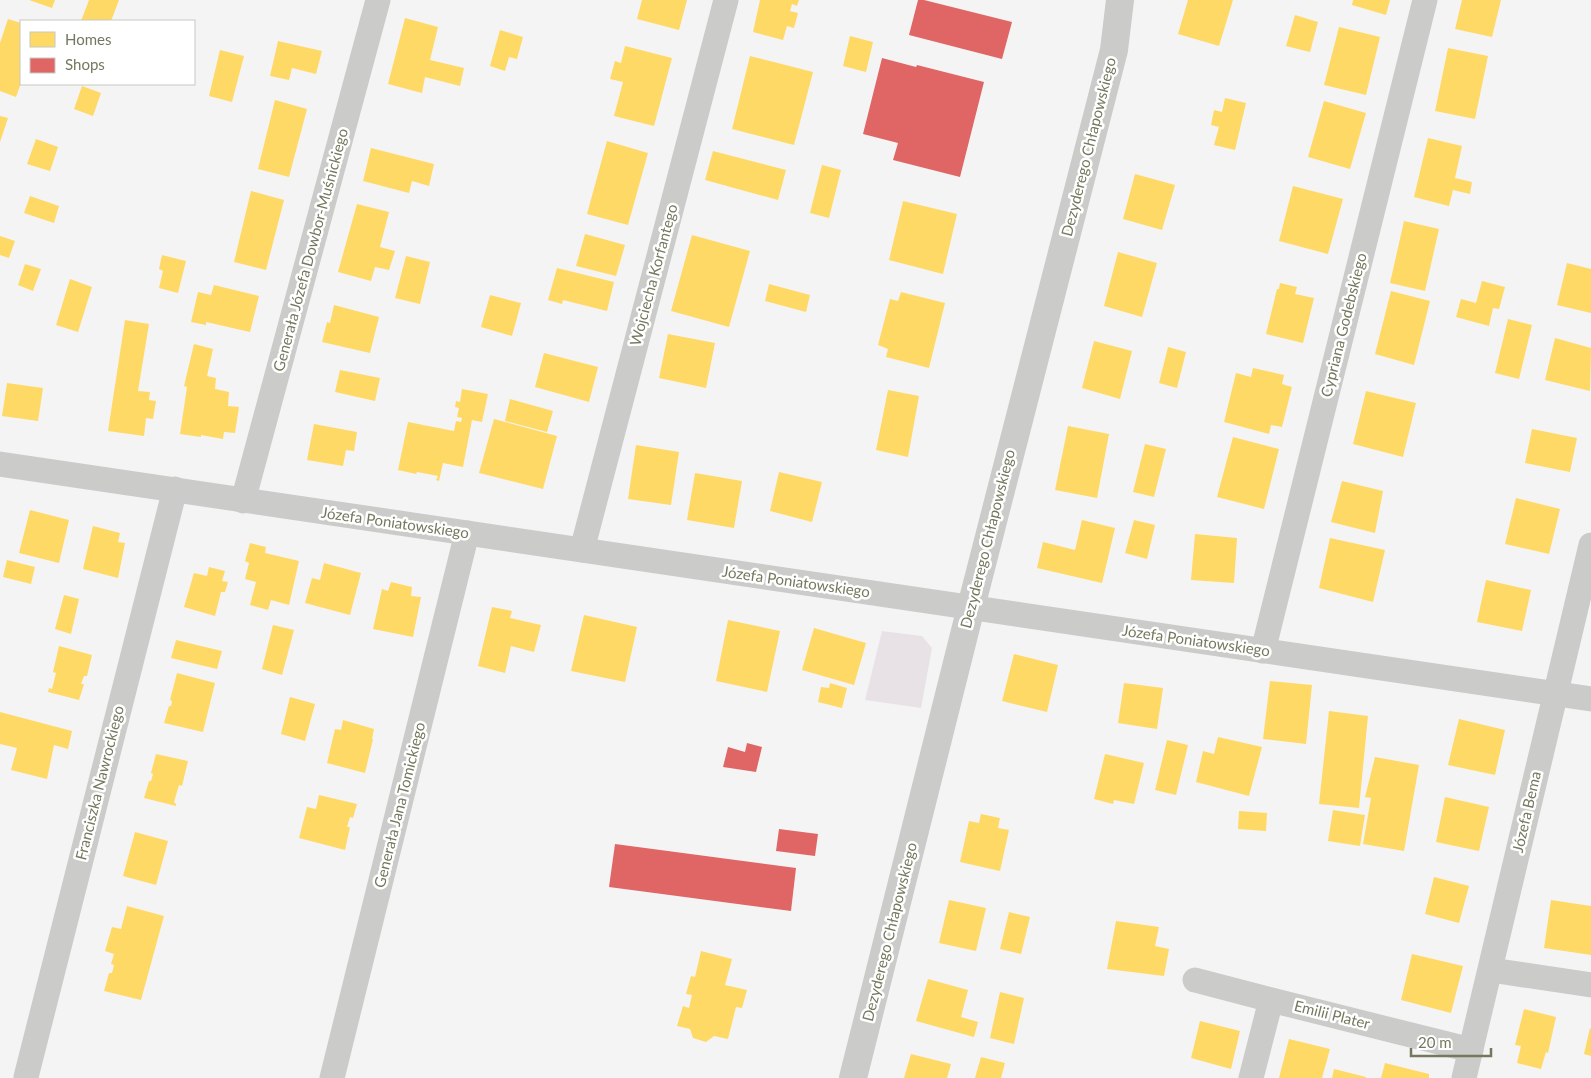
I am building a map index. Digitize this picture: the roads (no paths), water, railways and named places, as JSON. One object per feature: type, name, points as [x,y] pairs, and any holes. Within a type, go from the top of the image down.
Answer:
[{"type":"street","name":"Generała Józefa Dowbor-Muśnickiego","points":[[243,501],[378,0]]},
{"type":"street","name":"Wojciecha Korfantego","points":[[582,550],[726,0]]},
{"type":"street","name":"Dezyderego Chłapowskiego","points":[[854,1078],[971,608],[1114,50],[1120,0]]},
{"type":"street","name":"Cypriana Godebskiego","points":[[1264,651],[1425,0]]},
{"type":"street","name":"Józefa Poniatowskiego","points":[[0,464],[1591,699]]},
{"type":"street","name":"Franciszka Nawrockiego","points":[[26,1076],[175,489]]},
{"type":"street","name":"Generała Jana Tomickiego","points":[[332,1078],[466,533]]},
{"type":"street","name":"Józefa Bema","points":[[1464,1078],[1591,546]]},
{"type":"street","points":[[1491,970],[1591,985]]},
{"type":"street","name":"Emilii Plater","points":[[1195,980],[1471,1050]]},
{"type":"street","points":[[1251,1078],[1272,1000]]}]
